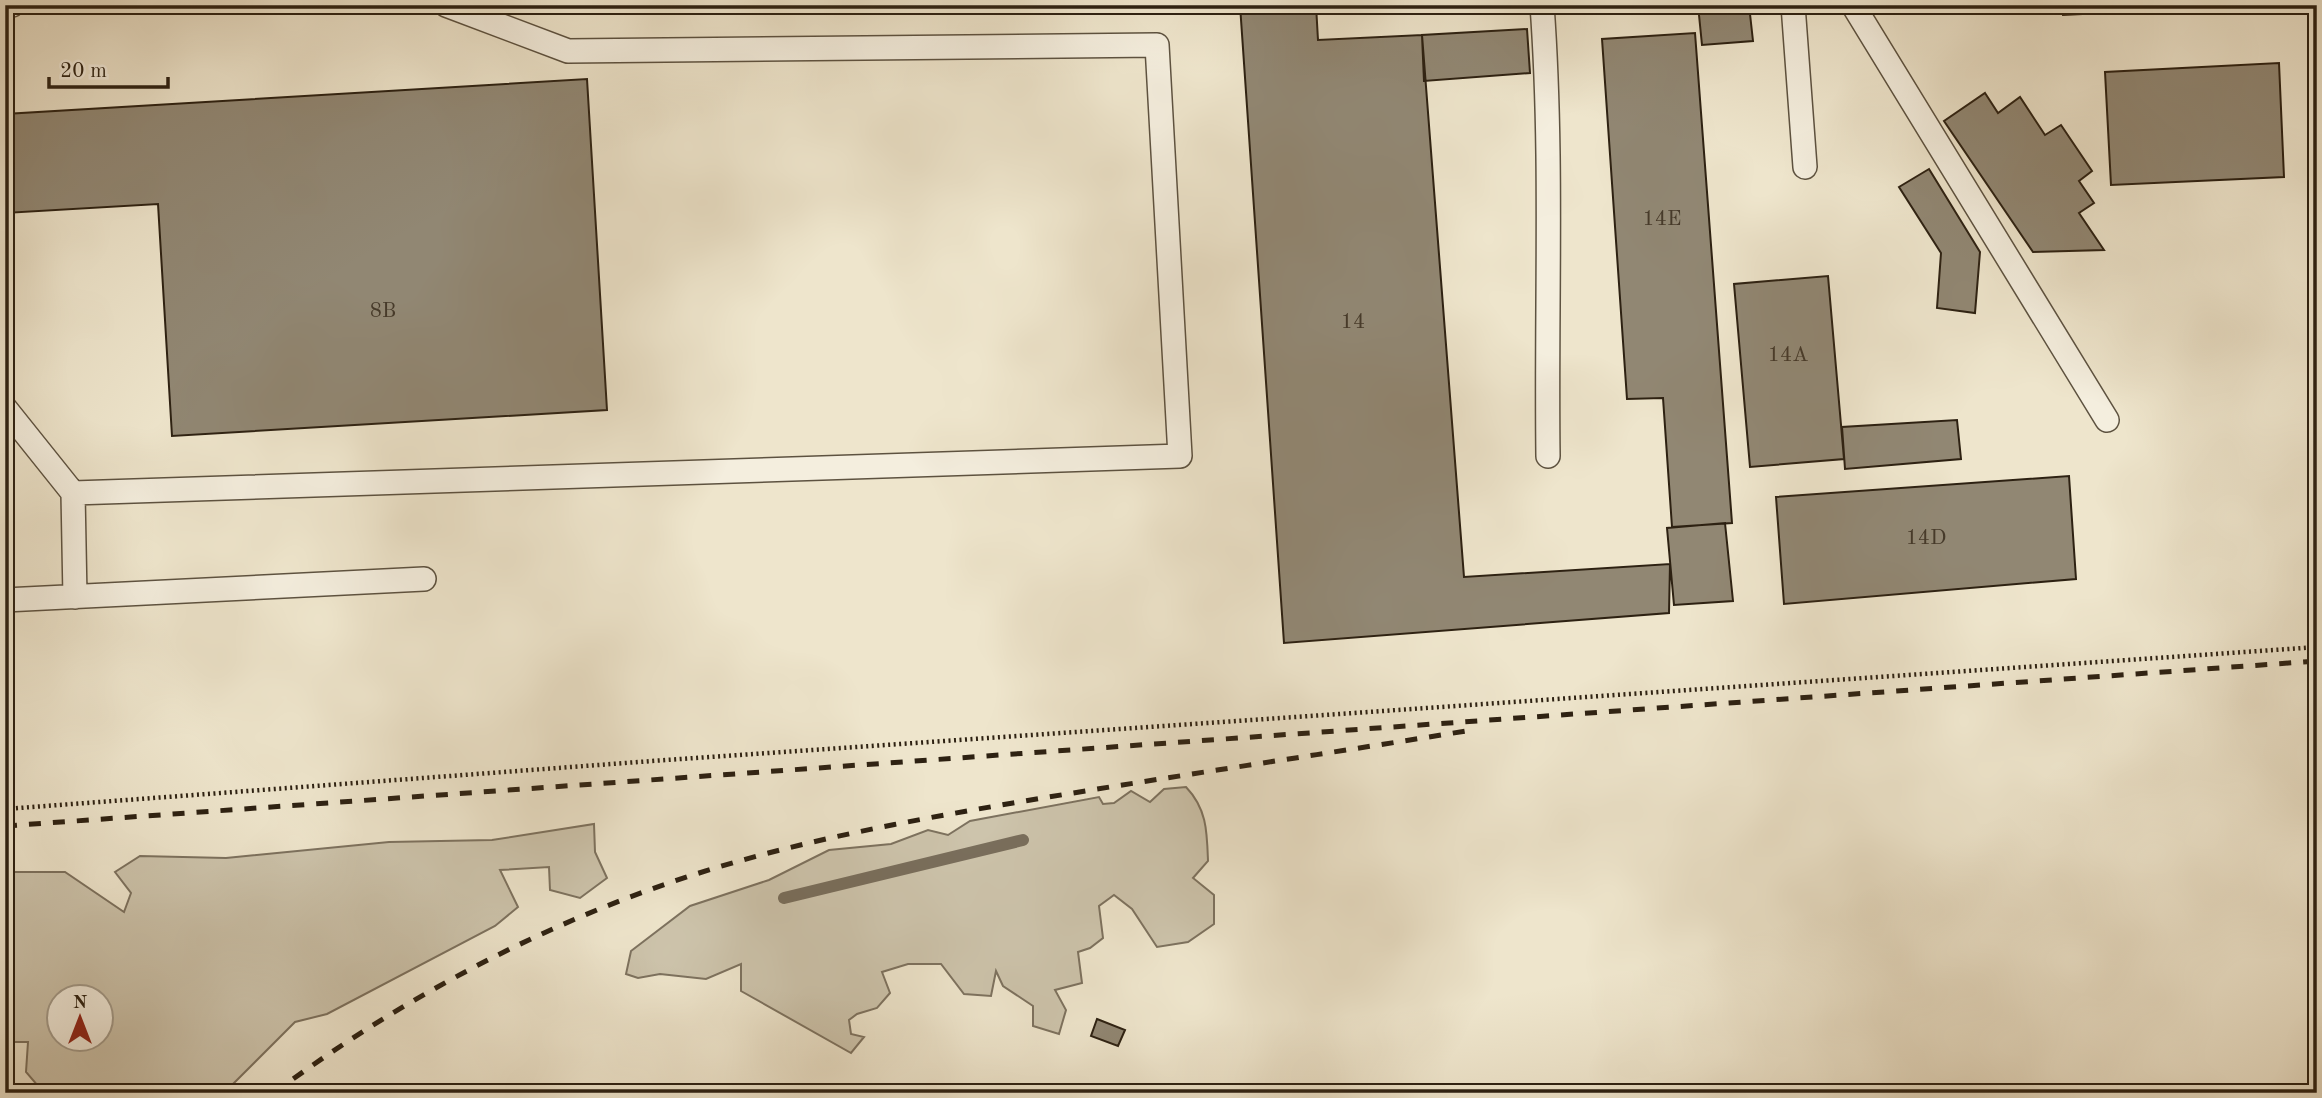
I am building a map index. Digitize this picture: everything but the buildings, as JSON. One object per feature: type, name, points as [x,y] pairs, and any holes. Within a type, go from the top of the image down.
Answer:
[{"type":"lane","points":[[5,5],[12,5]]},
{"type":"lane","points":[[73,493],[1180,456],[1157,46],[568,51],[446,5]]},
{"type":"lane","points":[[1542,5],[1550,230],[1547,312],[1548,456]]},
{"type":"lane","points":[[1793,5],[1805,167]]},
{"type":"lane","points":[[1853,5],[2107,420]]},
{"type":"lane","points":[[5,408],[73,493],[75,597]]},
{"type":"lane","points":[[5,600],[424,579]]},
{"type":"path","points":[[5,809],[652,761],[2317,647]]},
{"type":"shaded area","points":[[1186,787],[1202,812],[1207,840],[1208,861],[1193,878],[1214,895],[1214,924],[1188,942],[1157,947],[1132,909],[1114,895],[1099,906],[1103,938],[1090,948],[1078,952],[1082,983],[1055,990],[1066,1010],[1059,1034],[1033,1026],[1033,1006],[1003,986],[996,971],[991,996],[964,994],[941,964],[908,964],[882,972],[890,993],[877,1008],[857,1014],[849,1020],[851,1034],[864,1037],[851,1053],[741,991],[741,964],[706,979],[660,974],[638,978],[626,974],[631,951],[690,906],[769,880],[829,850],[891,844],[928,830],[948,835],[970,821],[1099,797],[1103,804],[1114,803],[1131,791],[1150,802],[1164,789]]},
{"type":"shaded area","points":[[594,824],[595,852],[607,878],[580,898],[550,890],[549,867],[500,870],[518,907],[495,926],[327,1014],[295,1022],[224,1093],[44,1093],[26,1072],[28,1042],[5,1042],[5,872],[65,872],[124,912],[131,893],[115,872],[140,856],[226,858],[389,842],[492,840]]},
{"type":"waterway","points":[[784,898],[1023,840]]},
{"type":"railway","points":[[5,826],[2317,661]]},
{"type":"railway","points":[[274,1093],[365,1030],[512,948],[614,903],[708,870],[838,836],[925,819],[1070,793],[1472,730]]}]
